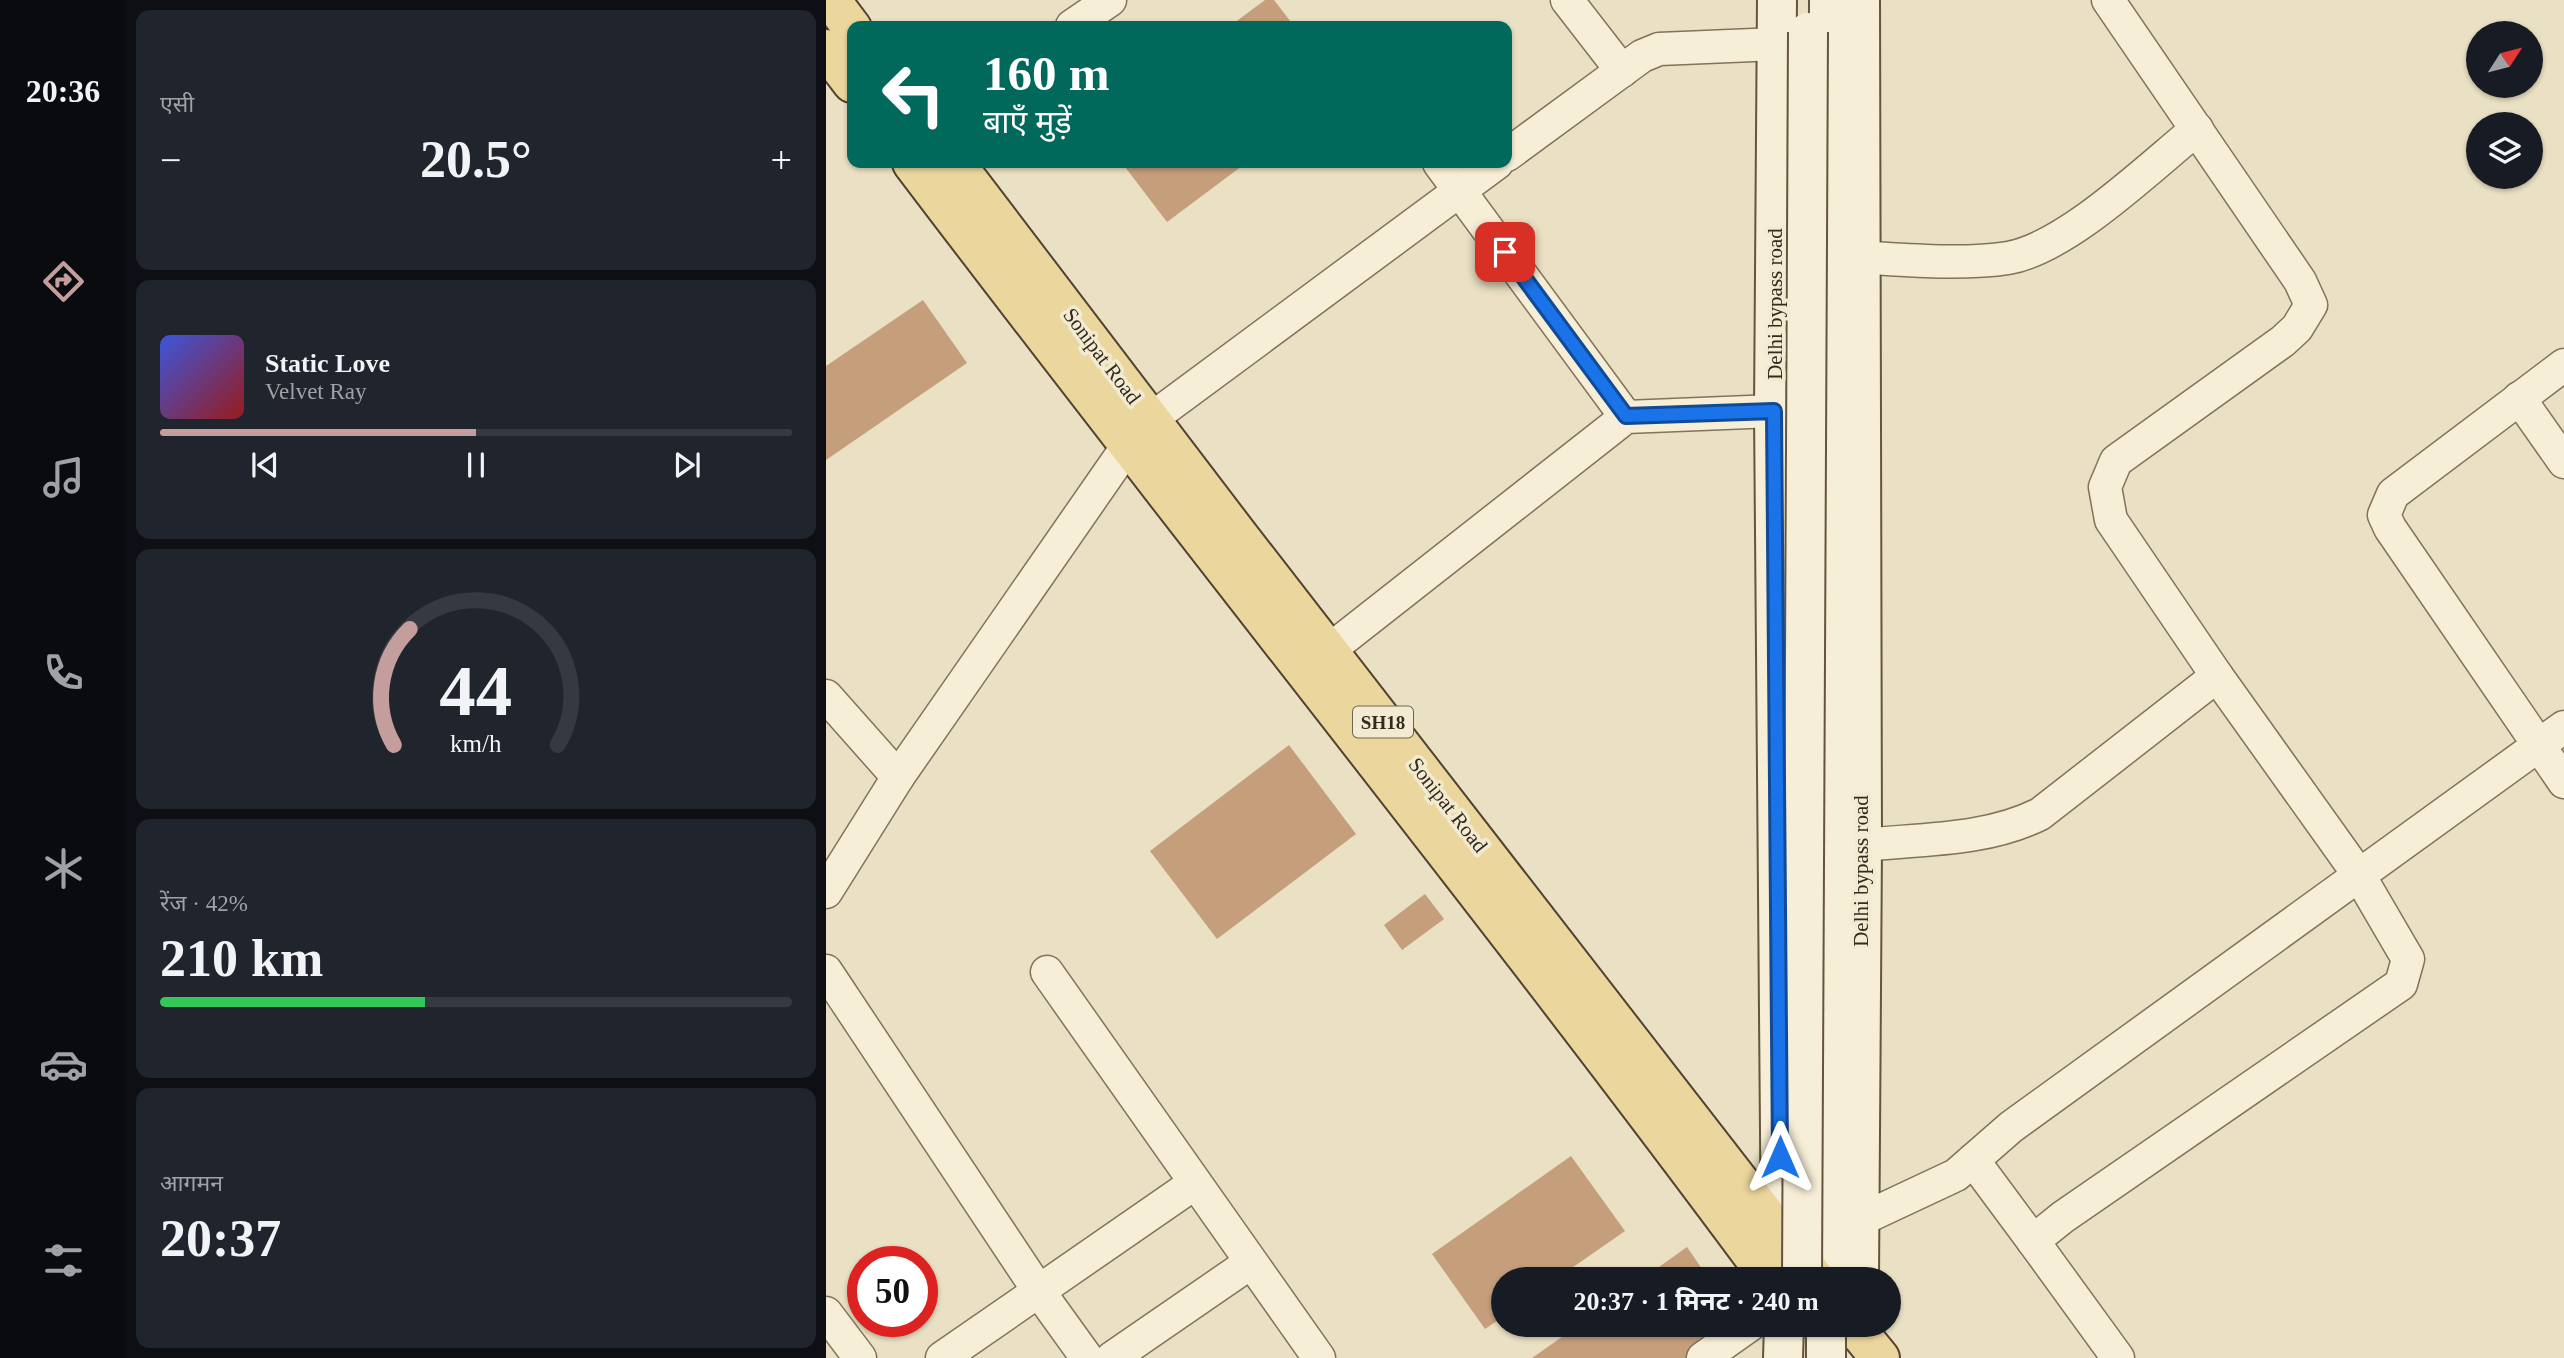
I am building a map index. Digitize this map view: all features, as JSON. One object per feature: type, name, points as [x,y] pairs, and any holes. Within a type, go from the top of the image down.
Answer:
[{"type":"main road","points":[[831,0],[847,21]]},
{"type":"main road","name":"Delhi bypass road","points":[[1776,0],[1810,21],[1774,411],[1780,1236],[1783,1267]]},
{"type":"main road","name":"Delhi bypass road","points":[[1859,1267],[1862,845],[1858,257],[1860,0]]},
{"type":"main road","points":[[1802,1267],[1810,21]]},
{"type":"main road","points":[[1810,21],[1826,1267]]},
{"type":"main road","points":[[826,49],[847,76]]},
{"type":"main road","name":"Sonipat Road","points":[[916,168],[1139,433],[1328,651],[1805,1267]]},
{"type":"main road","name":"Sonipat Road","points":[[958,168],[1139,433],[1761,1267]]},
{"type":"main road","points":[[1783,1358],[1784,1337]]},
{"type":"main road","points":[[1801,1358],[1803,1337]]},
{"type":"main road","points":[[1826,1358],[1852,1340]]},
{"type":"street","points":[[1079,21],[1110,0]]},
{"type":"street","points":[[1567,0],[1622,71]]},
{"type":"street","points":[[2033,1241],[2063,1217],[2401,984],[2408,959],[2359,875],[2217,676],[2111,520],[2105,487],[2116,461],[2283,341],[2297,328],[2311,305],[2300,281],[2108,0]]},
{"type":"street","points":[[1512,151],[1642,56],[1659,50],[1810,21]]},
{"type":"street","points":[[1858,257],[1913,261],[2008,258],[2041,247],[2074,228],[2197,130]]},
{"type":"street","points":[[1443,168],[1626,416]]},
{"type":"street","points":[[826,892],[898,777],[1139,433],[1490,168]]},
{"type":"street","points":[[2564,365],[2393,494],[2384,514],[2390,528],[2536,746],[2564,782]]},
{"type":"street","points":[[2519,398],[2564,462]]},
{"type":"street","points":[[1328,651],[1626,416],[1774,411]]},
{"type":"street","points":[[1862,845],[1986,834],[2016,826],[2040,814],[2217,676]]},
{"type":"street","points":[[826,696],[898,777]]},
{"type":"street","points":[[1860,1220],[1956,1175],[2011,1127],[2564,727]]},
{"type":"street","points":[[826,971],[1038,1290],[1087,1358]]},
{"type":"street","points":[[1047,972],[1318,1358]]},
{"type":"street","points":[[1973,1160],[2118,1358]]},
{"type":"street","points":[[942,1358],[1195,1183]]},
{"type":"street","points":[[1112,1358],[1250,1263]]},
{"type":"street","points":[[826,1312],[860,1358]]},
{"type":"street","points":[[1703,1358],[1733,1337]]},
{"type":"building","points":[[1265,0],[1274,0],[1290,21],[1237,21]]},
{"type":"building","points":[[1126,168],[1239,168],[1167,222]]},
{"type":"building","points":[[923,300],[967,363],[826,460],[826,366]]},
{"type":"building","points":[[1289,745],[1356,834],[1217,939],[1150,851]]},
{"type":"building","points":[[1425,894],[1444,919],[1402,950],[1384,925]]},
{"type":"building","points":[[1571,1156],[1625,1231],[1573,1267],[1491,1267],[1491,1325],[1485,1329],[1432,1254]]},
{"type":"building","points":[[1687,1247],[1701,1267],[1659,1267]]},
{"type":"building","points":[[1562,1337],[1716,1337],[1687,1358],[1532,1358]]},
{"type":"route","points":[[1505,252],[1626,416],[1774,411],[1780,1157]]}]
